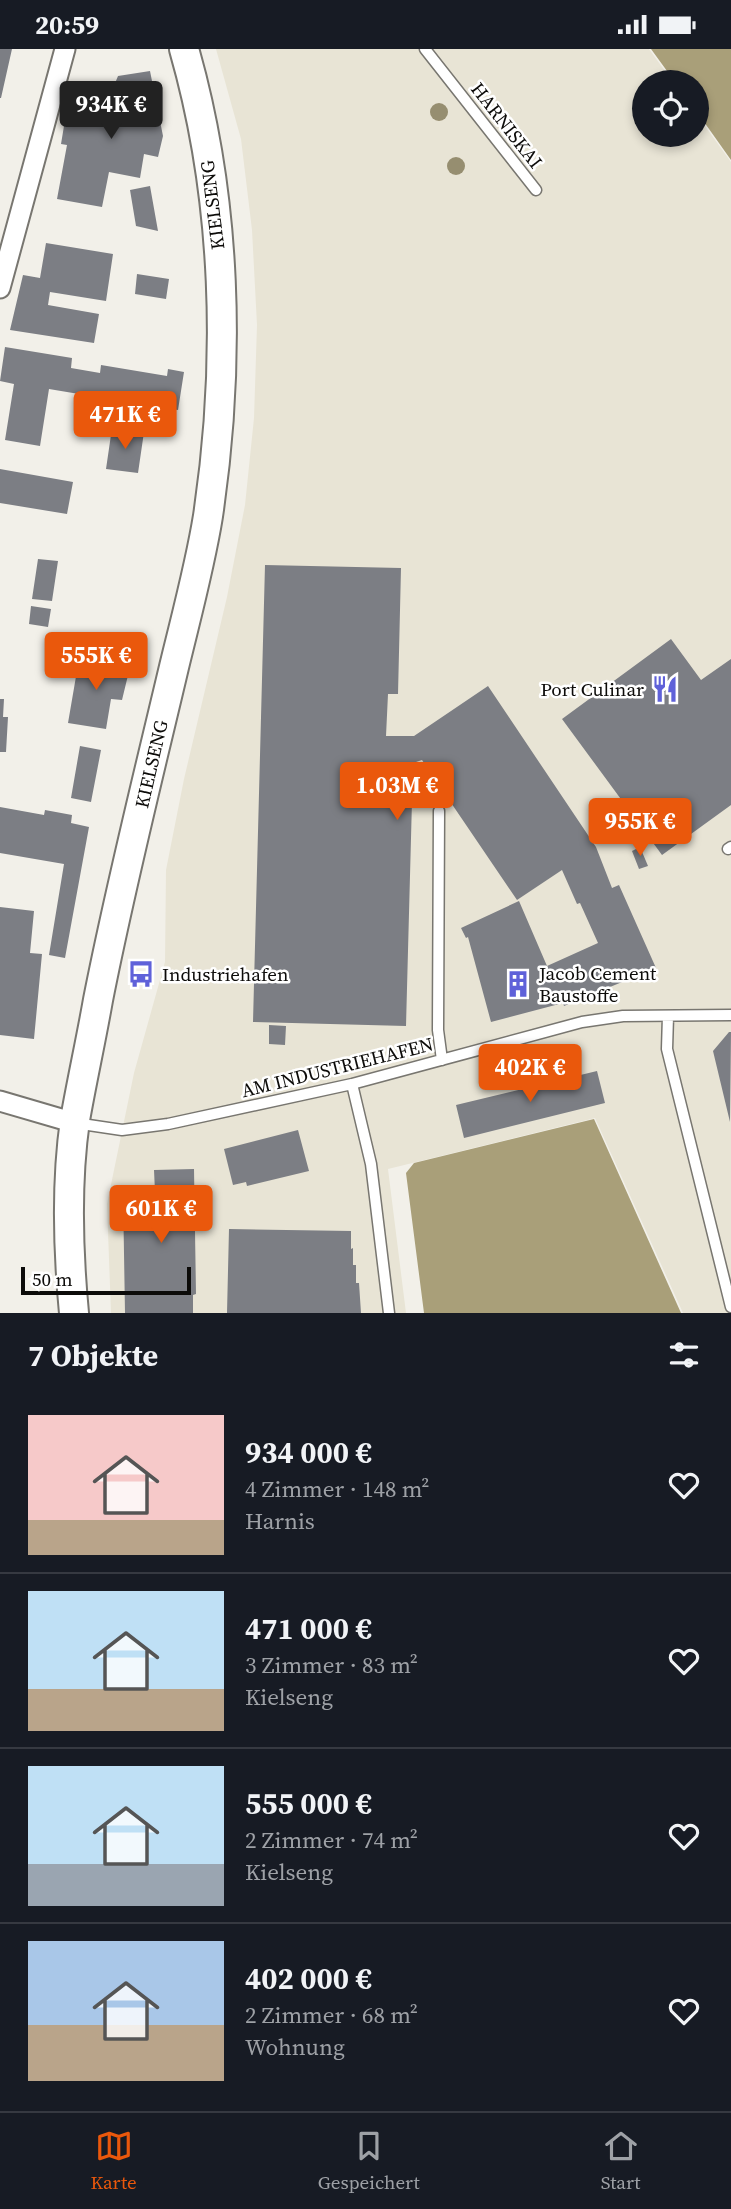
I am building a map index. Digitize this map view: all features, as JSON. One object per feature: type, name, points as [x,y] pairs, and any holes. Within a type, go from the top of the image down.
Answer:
[{"type":"street","points":[[0,288],[65,49]]},
{"type":"street","name":"KIELSENG","points":[[74,1313],[69,1202],[75,1123],[114,922],[198,566],[208,518],[215,458],[222,372],[222,300],[210,172],[184,49]]},
{"type":"street","points":[[0,1101],[75,1123]]},
{"type":"lane","name":"HARNISKAI","points":[[425,49],[536,190]]},
{"type":"lane","points":[[439,811],[438,1030],[442,1060]]},
{"type":"lane","name":"AM INDUSTRIEHAFEN","points":[[75,1123],[122,1130],[168,1124],[352,1084],[582,1022],[623,1016],[731,1015]]},
{"type":"lane","points":[[668,1016],[667,1049],[731,1307]]},
{"type":"lane","points":[[352,1084],[371,1164],[389,1313]]},
{"type":"shaded area","points":[[216,49],[649,49],[664,70],[632,70],[632,147],[709,147],[709,132],[731,162],[731,1313],[683,1313],[595,1118],[388,1169],[406,1313],[111,1313],[107,1204],[134,1073],[165,962],[166,870],[245,505],[254,418],[257,325],[252,230],[241,139]]},
{"type":"shaded area","points":[[651,49],[731,49],[731,160],[709,129],[709,70],[666,70]]},
{"type":"shaded area","points":[[594,1119],[681,1313],[424,1313],[406,1173],[414,1163]]},
{"type":"building","points":[[0,49],[12,49],[1,98],[0,98]]},
{"type":"building","points":[[150,71],[163,136],[158,157],[144,154],[140,178],[109,172],[102,207],[57,199],[67,145],[61,144],[66,114],[99,122],[118,76]]},
{"type":"building","points":[[150,186],[158,231],[136,226],[130,190]]},
{"type":"building","points":[[46,243],[113,254],[106,301],[50,292],[48,305],[99,314],[94,343],[10,330],[23,275],[40,278]]},
{"type":"building","points":[[137,274],[169,279],[166,299],[135,294]]},
{"type":"building","points":[[5,347],[72,358],[71,368],[100,373],[101,365],[167,376],[168,369],[184,372],[178,410],[163,408],[160,429],[111,421],[113,412],[83,407],[85,395],[49,389],[40,446],[5,440],[14,384],[0,381]]},
{"type":"building","points":[[112,428],[144,432],[138,473],[106,469]]},
{"type":"building","points":[[0,469],[73,482],[67,514],[0,503]]},
{"type":"building","points":[[38,559],[58,561],[52,601],[32,599]]},
{"type":"building","points":[[265,565],[401,568],[398,694],[388,694],[386,736],[414,736],[488,686],[596,847],[612,888],[619,885],[656,968],[564,1006],[563,1003],[491,1022],[468,937],[466,938],[461,928],[519,901],[547,966],[598,943],[562,870],[517,900],[422,760],[413,763],[406,1026],[253,1022]]},
{"type":"building","points":[[31,606],[51,609],[48,627],[29,624]]},
{"type":"building","points":[[671,639],[701,680],[731,659],[731,805],[662,855],[562,719]]},
{"type":"building","points":[[79,659],[130,667],[122,700],[111,699],[106,729],[68,723]]},
{"type":"building","points":[[0,699],[4,699],[3,717],[8,717],[6,752],[0,752]]},
{"type":"building","points":[[80,746],[101,750],[91,802],[71,798]]},
{"type":"building","points":[[0,807],[44,815],[45,810],[72,815],[71,823],[89,827],[65,958],[49,955],[64,864],[0,853]]},
{"type":"building","points":[[640,847],[648,866],[639,869],[632,851]]},
{"type":"building","points":[[0,907],[34,911],[30,953],[42,954],[34,1039],[0,1035]]},
{"type":"building","points":[[269,1025],[286,1026],[285,1045],[269,1044]]},
{"type":"building","points":[[731,1032],[730,1122],[713,1051]]},
{"type":"building","points":[[597,1071],[605,1103],[464,1138],[456,1105]]},
{"type":"building","points":[[298,1130],[309,1171],[247,1186],[246,1182],[233,1185],[224,1149]]},
{"type":"building","points":[[194,1169],[196,1294],[193,1295],[193,1313],[125,1313],[123,1193],[155,1192],[154,1170]]},
{"type":"building","points":[[229,1229],[351,1231],[351,1249],[353,1248],[353,1265],[356,1265],[356,1283],[359,1283],[361,1313],[227,1313]]},
{"type":"place","name":"Port Culinar","points":[[665,689]]},
{"type":"place","name":"Industriehafen","points":[[141,974]]},
{"type":"place","name":"Jacob Cement Baustoffe","points":[[518,984]]}]
